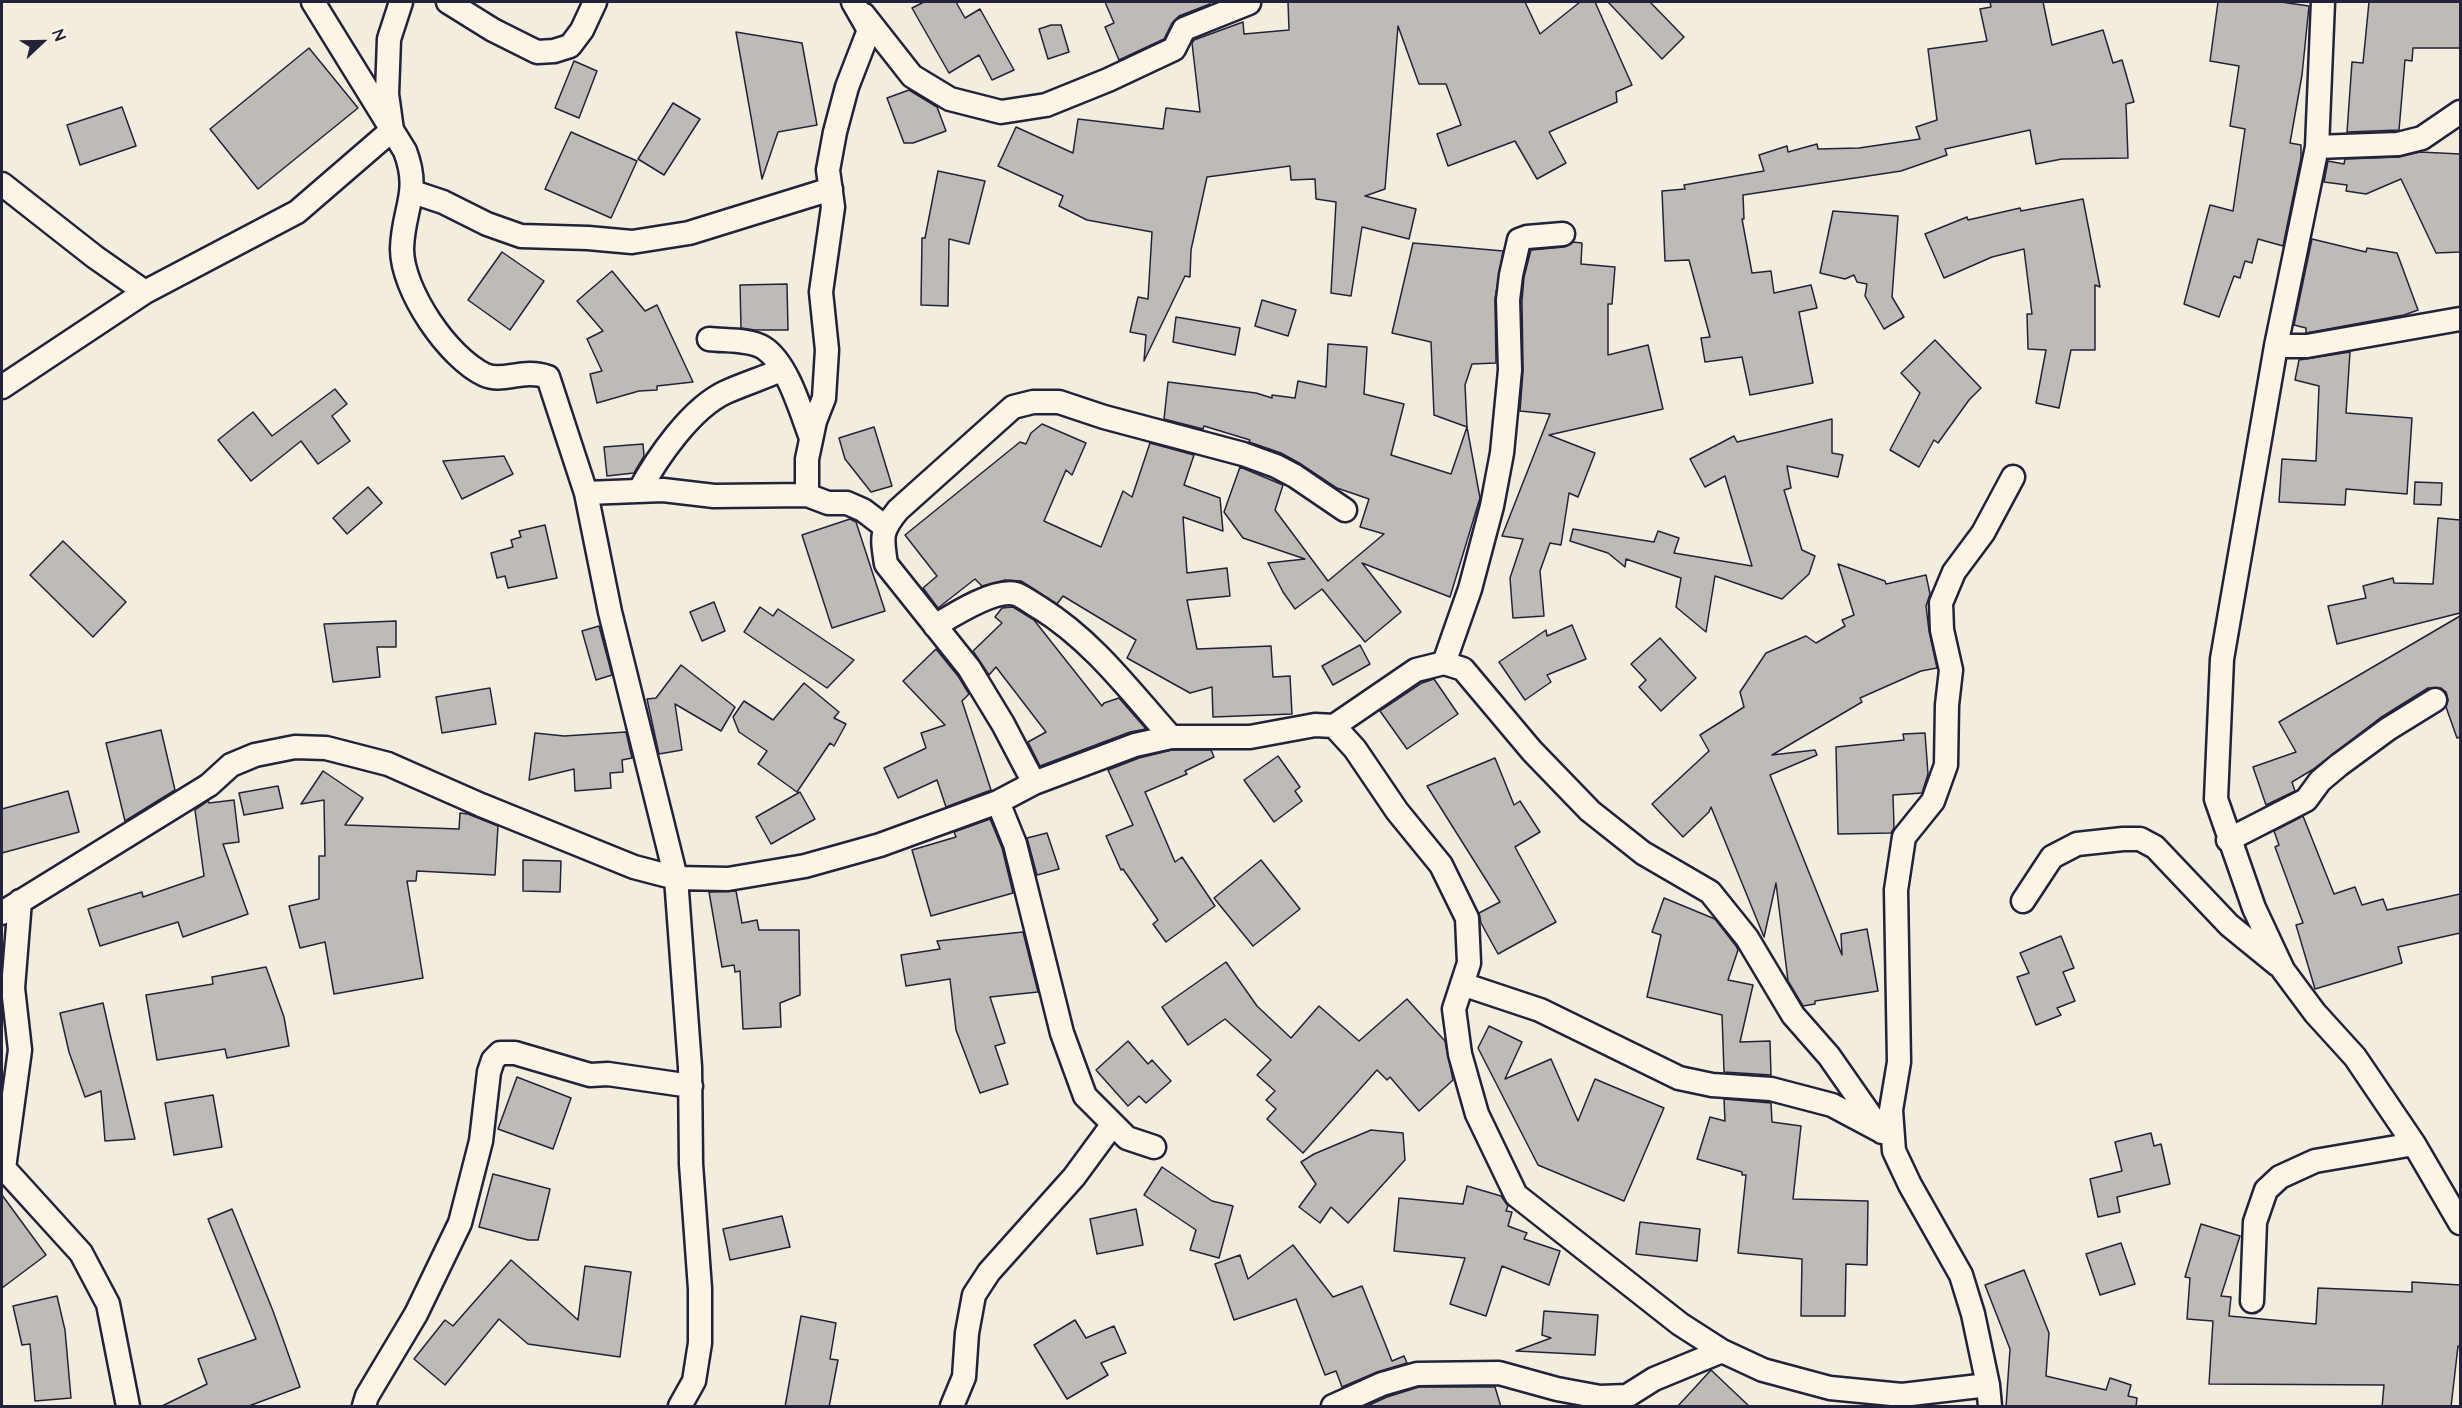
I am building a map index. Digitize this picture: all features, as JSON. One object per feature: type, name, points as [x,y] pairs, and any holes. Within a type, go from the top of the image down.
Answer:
[{"type":"street","points":[[313,2],[405,150],[412,170],[413,192],[406,219],[402,250],[407,275],[417,301],[440,334],[464,362],[487,376],[536,373],[548,377],[586,493],[610,612],[676,878],[691,1086],[691,1164],[700,1290],[700,1343],[694,1381],[680,1407]]},
{"type":"street","points":[[392,130],[387,94],[389,39],[401,2]]},
{"type":"street","points":[[447,2],[493,30],[537,52],[554,51],[570,46],[582,30],[595,2]]},
{"type":"street","points":[[854,2],[912,76],[950,99],[1001,112],[1046,105],[1108,80],[1174,49],[1184,29],[1249,3]]},
{"type":"street","points":[[807,495],[807,459],[824,398],[827,350],[821,292],[833,207],[828,170],[847,87],[869,30],[854,2]]},
{"type":"street","points":[[2323,2],[2317,147],[2276,346],[2222,659],[2216,799],[2228,840],[2254,908],[2283,970],[2315,1013],[2355,1057],[2414,1144],[2460,1223]]},
{"type":"street","points":[[2317,147],[2397,144],[2422,138],[2460,112]]},
{"type":"street","points":[[2,387],[145,292],[297,212],[392,130]]},
{"type":"street","points":[[2,184],[95,257],[145,292]]},
{"type":"street","points":[[413,192],[443,202],[487,224],[521,236],[632,242],[689,233],[831,189]]},
{"type":"street","points":[[1444,663],[1470,589],[1498,474],[1510,370],[1508,300],[1519,240],[1527,237],[1563,234]]},
{"type":"street","points":[[2276,346],[2307,346],[2460,319]]},
{"type":"street","points":[[709,339],[743,342],[763,347],[778,362],[789,382],[811,438]]},
{"type":"street","points":[[639,491],[665,449],[712,400],[727,391],[781,370]]},
{"type":"street","points":[[1034,783],[1003,724],[969,668],[886,564],[883,543],[884,526],[898,510],[1013,407],[1033,402],[1059,402],[1104,417],[1243,454],[1276,466],[1295,476],[1345,510]]},
{"type":"street","points":[[1888,1135],[1899,1062],[1896,890],[1904,837],[1933,801],[1946,765],[1947,705],[1951,670],[1942,630],[1941,603],[1954,572],[1983,533],[2013,477]]},
{"type":"street","points":[[586,493],[663,490],[714,496],[807,495],[828,503],[848,504],[862,510],[884,526]]},
{"type":"street","points":[[935,626],[991,598],[1015,594],[1081,638],[1110,667],[1171,737]]},
{"type":"street","points":[[128,1407],[108,1304],[81,1253],[3,1167],[20,1050],[13,988],[11,907],[209,785],[231,765],[255,755],[296,747],[326,748],[388,764],[634,867],[676,878],[728,879],[805,867],[880,845],[998,802],[1034,783],[1135,745],[1171,737],[1250,737],[1315,725],[1334,726],[1416,670],[1444,663],[1463,669],[1532,751],[1590,811],[1642,853],[1710,892],[1747,938],[1792,1015],[1829,1056],[1888,1135],[1910,1185],[1961,1275],[1973,1314],[1989,1396],[1902,1395],[1830,1388],[1763,1370],[1722,1351],[1680,1324],[1516,1195],[1478,1114],[1460,1054],[1454,1009],[1469,963],[1467,918],[1441,865],[1398,811],[1355,749],[1334,726]]},
{"type":"street","points":[[2228,840],[2306,800],[2320,781],[2339,765],[2388,729],[2435,700]]},
{"type":"street","points":[[998,802],[1015,844],[1062,1033],[1085,1096],[1127,1138],[1154,1148]]},
{"type":"street","points":[[2024,902],[2052,857],[2077,844],[2140,839],[2155,847],[2229,925],[2283,970]]},
{"type":"street","points":[[1462,984],[1540,1010],[1679,1078],[1712,1085],[1771,1089],[1832,1105],[1888,1135]]},
{"type":"street","points":[[364,1407],[368,1396],[416,1314],[460,1223],[481,1141],[489,1072],[493,1060],[500,1053],[515,1053],[590,1075],[608,1074],[691,1086]]},
{"type":"street","points":[[952,1407],[964,1377],[967,1333],[974,1295],[989,1272],[1074,1177],[1113,1124]]},
{"type":"street","points":[[2252,1301],[2255,1222],[2266,1190],[2280,1177],[2316,1161],[2414,1144]]},
{"type":"street","points":[[1333,1407],[1382,1384],[1417,1374],[1499,1373],[1557,1389],[1600,1397],[1627,1396],[1654,1379],[1722,1351]]},
{"type":"building","points":[[924,2],[956,2],[965,18],[980,9],[1014,70],[992,80],[979,55],[949,73],[912,8]]},
{"type":"building","points":[[1105,2],[1209,2],[1210,4],[1179,16],[1172,23],[1164,39],[1119,60],[1105,27],[1114,23]]},
{"type":"building","points":[[1288,2],[1525,2],[1540,34],[1580,2],[1595,2],[1632,85],[1616,92],[1617,102],[1549,132],[1566,163],[1537,179],[1515,141],[1448,166],[1437,134],[1461,125],[1446,84],[1419,84],[1398,26],[1385,189],[1365,196],[1416,209],[1409,239],[1362,227],[1351,296],[1331,293],[1336,202],[1316,199],[1315,179],[1291,180],[1290,166],[1207,177],[1191,250],[1190,277],[1185,276],[1144,361],[1146,335],[1130,332],[1138,297],[1148,299],[1152,232],[1087,220],[1059,206],[1063,196],[998,166],[1016,127],[1073,153],[1078,119],[1163,129],[1166,108],[1200,112],[1192,43],[1194,40],[1243,22],[1244,34],[1289,30]]},
{"type":"building","points":[[1608,2],[1650,2],[1684,37],[1662,59]]},
{"type":"building","points":[[1990,2],[2043,2],[2052,45],[2103,30],[2113,63],[2122,60],[2134,102],[2126,104],[2128,158],[2062,159],[2036,164],[2030,130],[1945,149],[1947,155],[1901,171],[1743,195],[1744,219],[1742,219],[1752,273],[1771,271],[1774,293],[1811,285],[1817,308],[1799,312],[1813,383],[1750,395],[1742,357],[1705,362],[1701,338],[1710,337],[1689,260],[1665,261],[1662,191],[1685,189],[1684,185],[1764,171],[1759,155],[1787,146],[1788,152],[1817,144],[1818,149],[1859,148],[1920,139],[1916,127],[1937,120],[1928,49],[1987,41],[1980,9],[1991,7]]},
{"type":"building","points":[[2218,2],[2281,2],[2309,6],[2302,75],[2290,143],[2301,145],[2301,158],[2283,246],[2258,239],[2252,263],[2245,261],[2240,278],[2234,276],[2219,317],[2184,304],[2210,205],[2233,211],[2245,129],[2230,126],[2239,66],[2210,61]]},
{"type":"building","points":[[2369,2],[2460,2],[2460,48],[2413,48],[2412,61],[2405,60],[2399,130],[2347,132],[2352,62],[2363,63]]},
{"type":"building","points":[[1061,25],[1069,52],[1048,59],[1039,29]]},
{"type":"building","points":[[736,32],[802,43],[817,125],[778,132],[762,179]]},
{"type":"building","points":[[309,48],[358,108],[258,189],[210,129]]},
{"type":"building","points":[[574,61],[597,71],[579,118],[555,108]]},
{"type":"building","points":[[909,90],[937,107],[946,131],[913,143],[904,143],[887,98]]},
{"type":"building","points":[[673,103],[700,119],[664,175],[638,159]]},
{"type":"building","points":[[122,107],[136,146],[80,165],[67,125]]},
{"type":"building","points":[[571,132],[637,161],[611,218],[545,189]]},
{"type":"building","points":[[2420,152],[2460,154],[2460,252],[2436,253],[2401,179],[2366,194],[2346,191],[2347,185],[2324,182],[2328,161],[2344,164],[2345,159],[2399,157]]},
{"type":"building","points":[[938,171],[985,181],[969,244],[949,239],[948,306],[921,305],[922,238],[925,238]]},
{"type":"building","points":[[2083,199],[2100,287],[2095,285],[2095,350],[2071,350],[2059,408],[2036,403],[2046,350],[2028,349],[2027,314],[2032,314],[2024,249],[1992,257],[1944,278],[1925,234],[1967,217],[1968,220],[2020,208],[2021,211]]},
{"type":"building","points":[[1833,211],[1898,216],[1892,297],[1904,317],[1884,329],[1865,296],[1867,284],[1857,282],[1854,275],[1845,279],[1820,273]]},
{"type":"building","points":[[2312,239],[2366,252],[2367,248],[2397,253],[2418,310],[2404,315],[2306,333],[2306,328],[2294,325]]},
{"type":"building","points":[[1573,242],[1582,243],[1581,264],[1615,267],[1612,304],[1608,304],[1608,355],[1648,345],[1663,409],[1549,435],[1595,453],[1578,497],[1569,493],[1561,545],[1550,543],[1540,571],[1544,616],[1513,618],[1510,578],[1523,539],[1502,536],[1550,414],[1520,411],[1523,371],[1524,277],[1531,250],[1564,247]]},
{"type":"building","points":[[1413,243],[1503,251],[1495,299],[1496,363],[1472,364],[1465,385],[1467,427],[1434,415],[1431,342],[1392,333]]},
{"type":"building","points":[[502,252],[544,281],[510,330],[468,300]]},
{"type":"building","points":[[612,271],[645,311],[657,305],[693,382],[657,386],[657,390],[639,391],[597,403],[590,374],[602,371],[587,339],[603,331],[577,301]]},
{"type":"building","points":[[787,284],[788,330],[741,328],[740,285]]},
{"type":"building","points":[[1262,300],[1296,310],[1288,336],[1255,326]]},
{"type":"building","points":[[1176,317],[1240,328],[1235,355],[1173,342]]},
{"type":"building","points":[[1935,340],[1981,388],[1969,400],[1938,443],[1934,440],[1919,467],[1890,450],[1920,393],[1901,373]]},
{"type":"building","points":[[1328,344],[1367,347],[1364,394],[1404,404],[1391,455],[1451,474],[1467,427],[1480,498],[1450,597],[1362,563],[1401,612],[1365,642],[1322,589],[1295,609],[1268,563],[1305,559],[1243,538],[1224,512],[1240,467],[1283,485],[1275,510],[1328,581],[1384,534],[1360,527],[1369,499],[1337,488],[1301,464],[1281,453],[1249,442],[1250,440],[1204,426],[1203,429],[1164,419],[1168,382],[1256,393],[1272,398],[1272,395],[1295,398],[1298,381],[1326,387]]},
{"type":"building","points":[[2350,352],[2346,413],[2412,418],[2407,494],[2346,489],[2345,505],[2279,502],[2282,459],[2316,461],[2319,386],[2295,380],[2299,360]]},
{"type":"building","points":[[335,389],[347,404],[332,416],[350,441],[318,464],[301,441],[251,481],[218,440],[253,412],[272,436]]},
{"type":"building","points":[[1832,419],[1832,453],[1843,455],[1838,477],[1787,466],[1791,488],[1784,490],[1802,550],[1815,556],[1809,574],[1782,599],[1715,576],[1706,632],[1676,607],[1681,578],[1626,559],[1625,567],[1608,553],[1570,541],[1573,529],[1654,542],[1658,531],[1679,538],[1674,553],[1752,566],[1725,476],[1705,487],[1690,459],[1734,436],[1737,442]]},
{"type":"building","points":[[1042,424],[1086,443],[1072,475],[1066,470],[1044,521],[1101,547],[1123,491],[1132,497],[1150,443],[1194,455],[1184,485],[1220,498],[1223,531],[1183,517],[1187,573],[1227,568],[1230,596],[1187,600],[1197,649],[1271,646],[1273,677],[1290,676],[1292,714],[1213,717],[1212,687],[1190,693],[1127,658],[1136,640],[1063,596],[1057,604],[1021,581],[1005,580],[982,586],[975,579],[938,608],[923,588],[937,576],[905,535],[1020,442],[1026,444],[1031,433]]},
{"type":"building","points":[[874,427],[892,486],[871,492],[845,459],[839,438]]},
{"type":"building","points":[[643,444],[644,456],[634,473],[607,476],[604,447]]},
{"type":"building","points":[[504,456],[513,474],[462,499],[443,461]]},
{"type":"building","points":[[2415,482],[2442,483],[2441,505],[2414,504]]},
{"type":"building","points":[[368,487],[382,503],[347,534],[333,518]]},
{"type":"building","points":[[2438,518],[2460,520],[2460,613],[2337,644],[2328,606],[2366,598],[2363,586],[2393,578],[2394,583],[2433,584]]},
{"type":"building","points":[[850,519],[856,522],[885,611],[832,628],[802,535]]},
{"type":"building","points":[[545,525],[557,578],[508,588],[505,576],[497,578],[491,553],[513,547],[511,540],[521,537],[519,531]]},
{"type":"building","points":[[63,541],[126,602],[93,637],[30,575]]},
{"type":"building","points":[[1838,564],[1885,581],[1886,584],[1926,575],[1930,594],[1926,606],[1937,668],[1921,671],[1860,698],[1862,702],[1772,755],[1815,750],[1817,755],[1770,775],[1842,955],[1841,934],[1867,929],[1878,991],[1815,1001],[1815,1004],[1803,1006],[1788,981],[1776,883],[1764,937],[1711,807],[1709,812],[1683,837],[1652,804],[1709,751],[1700,735],[1744,707],[1740,692],[1766,653],[1806,636],[1816,643],[1845,626],[1842,620],[1854,615]]},
{"type":"building","points":[[714,602],[725,631],[702,641],[690,612]]},
{"type":"building","points":[[760,607],[773,616],[778,609],[854,660],[827,688],[744,632]]},
{"type":"building","points":[[1013,607],[1034,620],[1102,706],[1104,703],[1119,698],[1146,729],[1130,732],[1040,766],[1028,742],[1046,732],[996,667],[989,675],[973,651],[1002,623],[995,617],[1002,608]]},
{"type":"building","points":[[2460,616],[2460,737],[2457,738],[2446,707],[2448,700],[2446,692],[2441,688],[2428,688],[2380,718],[2312,770],[2292,782],[2295,791],[2266,805],[2253,767],[2296,752],[2279,722]]},
{"type":"building","points":[[396,621],[396,647],[377,647],[380,677],[333,682],[324,624]]},
{"type":"building","points":[[1572,625],[1586,659],[1547,675],[1551,682],[1525,700],[1499,662],[1546,630],[1547,636]]},
{"type":"building","points":[[599,626],[612,675],[596,680],[582,631]]},
{"type":"building","points":[[1660,638],[1696,678],[1661,711],[1639,687],[1646,680],[1631,664]]},
{"type":"building","points":[[1360,645],[1370,664],[1333,685],[1322,666]]},
{"type":"building","points":[[936,649],[969,694],[962,701],[991,790],[946,807],[937,780],[898,798],[884,768],[926,748],[921,733],[945,725],[903,681]]},
{"type":"building","points":[[681,665],[735,707],[721,731],[675,704],[682,750],[659,754],[647,699],[656,698]]},
{"type":"building","points":[[1434,679],[1458,714],[1407,749],[1380,711],[1422,683]]},
{"type":"building","points":[[804,683],[839,712],[834,718],[846,724],[834,746],[830,743],[797,792],[758,764],[767,751],[739,732],[733,717],[744,701],[773,720]]},
{"type":"building","points":[[490,688],[496,724],[442,733],[436,697]]},
{"type":"building","points":[[161,730],[175,790],[125,821],[106,743]]},
{"type":"building","points":[[626,732],[632,758],[622,760],[623,772],[610,773],[611,788],[575,791],[574,769],[529,780],[535,733],[564,736]]},
{"type":"building","points":[[1925,733],[1928,774],[1922,793],[1893,795],[1894,828],[1891,833],[1838,834],[1836,747],[1904,740],[1903,734]]},
{"type":"building","points":[[1172,750],[1211,750],[1214,757],[1185,771],[1187,774],[1145,792],[1175,862],[1182,857],[1215,906],[1166,942],[1153,924],[1158,920],[1123,869],[1121,870],[1106,836],[1133,825],[1108,770],[1139,758]]},
{"type":"building","points":[[1278,756],[1300,787],[1295,791],[1302,801],[1274,822],[1244,780]]},
{"type":"building","points":[[1495,758],[1514,805],[1520,801],[1540,832],[1515,847],[1556,922],[1498,954],[1481,923],[1479,913],[1500,902],[1427,786]]},
{"type":"building","points":[[323,771],[363,798],[345,825],[459,829],[460,813],[498,826],[495,875],[417,871],[416,881],[407,881],[423,978],[334,994],[325,942],[300,948],[289,906],[319,899],[319,856],[325,856],[324,800],[301,804]]},
{"type":"building","points":[[278,786],[283,808],[244,815],[239,793]]},
{"type":"building","points":[[68,791],[79,832],[2,853],[2,809]]},
{"type":"building","points":[[800,792],[815,819],[771,844],[756,817]]},
{"type":"building","points":[[234,800],[239,842],[223,844],[248,914],[183,937],[178,922],[100,946],[88,909],[142,892],[143,897],[204,876],[195,810],[208,801],[209,803]]},
{"type":"building","points":[[2303,816],[2334,894],[2355,887],[2362,905],[2383,899],[2387,910],[2460,894],[2460,933],[2398,947],[2402,963],[2315,989],[2296,925],[2303,923],[2275,847],[2279,845],[2274,831]]},
{"type":"building","points":[[990,819],[1002,848],[1013,893],[931,916],[912,850],[956,837],[954,832]]},
{"type":"building","points":[[1047,833],[1059,869],[1037,875],[1027,838]]},
{"type":"building","points":[[523,860],[561,861],[560,892],[523,891]]},
{"type":"building","points":[[1261,860],[1300,909],[1253,946],[1214,898]]},
{"type":"building","points":[[736,891],[742,923],[757,920],[759,930],[799,930],[800,995],[780,1003],[781,1027],[743,1029],[740,971],[735,972],[734,965],[722,967],[709,892]]},
{"type":"building","points":[[1664,898],[1715,919],[1736,946],[1738,950],[1728,980],[1753,985],[1740,1042],[1770,1041],[1771,1075],[1724,1072],[1722,1015],[1647,997],[1661,935],[1652,932]]},
{"type":"building","points":[[1023,932],[1038,992],[990,997],[1005,1043],[995,1046],[1008,1084],[980,1093],[956,1030],[950,979],[906,986],[901,955],[940,949],[937,941]]},
{"type":"building","points":[[2061,936],[2074,968],[2063,972],[2075,1001],[2057,1008],[2061,1015],[2036,1025],[2017,977],[2029,973],[2020,953]]},
{"type":"building","points":[[1226,962],[1257,1006],[1291,1038],[1319,1006],[1359,1041],[1407,999],[1445,1041],[1453,1080],[1419,1111],[1390,1077],[1387,1080],[1377,1070],[1303,1153],[1267,1119],[1276,1109],[1266,1100],[1275,1091],[1257,1075],[1271,1060],[1225,1019],[1188,1045],[1162,1007]]},
{"type":"building","points":[[266,967],[284,1017],[289,1046],[227,1058],[225,1049],[157,1060],[146,995],[213,984],[212,977]]},
{"type":"building","points":[[103,1003],[135,1139],[105,1141],[101,1091],[85,1097],[69,1052],[60,1013]]},
{"type":"building","points":[[1489,1026],[1522,1042],[1505,1079],[1551,1059],[1578,1121],[1595,1079],[1664,1108],[1624,1201],[1538,1165],[1478,1048]]},
{"type":"building","points":[[1128,1041],[1148,1064],[1152,1060],[1171,1081],[1146,1103],[1139,1096],[1128,1106],[1096,1070]]},
{"type":"building","points":[[517,1077],[571,1098],[553,1149],[498,1129]]},
{"type":"building","points":[[213,1095],[222,1147],[174,1155],[165,1103]]},
{"type":"building","points":[[1724,1099],[1771,1103],[1772,1122],[1801,1126],[1793,1199],[1868,1201],[1867,1265],[1846,1264],[1845,1316],[1801,1316],[1802,1259],[1738,1253],[1746,1175],[1697,1159],[1710,1117],[1725,1121]]},
{"type":"building","points":[[1371,1130],[1403,1133],[1405,1160],[1348,1223],[1331,1207],[1320,1223],[1299,1207],[1316,1184],[1301,1162],[1314,1154]]},
{"type":"building","points":[[2151,1133],[2154,1146],[2161,1144],[2170,1184],[2117,1197],[2120,1212],[2098,1217],[2090,1179],[2122,1171],[2115,1142]]},
{"type":"building","points":[[1162,1167],[1212,1201],[1233,1206],[1219,1258],[1190,1250],[1196,1230],[1144,1195]]},
{"type":"building","points":[[493,1174],[550,1189],[538,1240],[528,1240],[479,1227]]},
{"type":"building","points":[[1467,1186],[1501,1196],[1508,1206],[1506,1211],[1512,1212],[1508,1226],[1527,1233],[1524,1239],[1560,1251],[1549,1285],[1502,1266],[1486,1316],[1450,1304],[1465,1258],[1394,1251],[1399,1198],[1463,1204]]},
{"type":"building","points":[[2,1195],[46,1255],[2,1288]]},
{"type":"building","points":[[232,1209],[273,1311],[300,1387],[246,1407],[160,1407],[207,1384],[198,1359],[256,1339],[208,1219]]},
{"type":"building","points":[[1136,1209],[1143,1245],[1097,1254],[1090,1219]]},
{"type":"building","points":[[782,1216],[790,1247],[730,1260],[723,1229]]},
{"type":"building","points":[[1640,1222],[1700,1229],[1697,1261],[1636,1254]]},
{"type":"building","points":[[2201,1224],[2240,1236],[2221,1296],[2231,1297],[2229,1316],[2316,1324],[2318,1288],[2412,1292],[2412,1282],[2460,1285],[2460,1347],[2458,1346],[2451,1407],[2382,1407],[2384,1385],[2209,1384],[2213,1321],[2187,1319],[2190,1278],[2185,1277]]},
{"type":"building","points":[[2121,1243],[2135,1284],[2100,1295],[2086,1254]]},
{"type":"building","points":[[1293,1245],[1333,1297],[1362,1286],[1392,1361],[1404,1356],[1407,1363],[1377,1372],[1342,1387],[1336,1371],[1325,1375],[1296,1299],[1234,1320],[1215,1264],[1240,1255],[1248,1279]]},
{"type":"building","points":[[511,1260],[578,1320],[585,1266],[631,1272],[620,1357],[528,1344],[499,1319],[445,1385],[414,1359],[445,1320],[453,1326]]},
{"type":"building","points":[[2024,1270],[2049,1333],[2046,1376],[2106,1390],[2110,1378],[2131,1385],[2128,1396],[2137,1398],[2136,1407],[2006,1407],[2010,1349],[1985,1285]]},
{"type":"building","points":[[57,1296],[65,1330],[71,1398],[35,1401],[30,1344],[22,1345],[13,1306]]},
{"type":"building","points":[[1544,1311],[1598,1315],[1595,1355],[1516,1351],[1551,1338],[1542,1335]]},
{"type":"building","points":[[801,1316],[836,1323],[830,1359],[838,1360],[829,1407],[785,1407]]},
{"type":"building","points":[[1075,1320],[1086,1338],[1114,1326],[1126,1353],[1101,1363],[1108,1375],[1067,1399],[1034,1345]]},
{"type":"building","points":[[1711,1370],[1750,1407],[1677,1407]]},
{"type":"building","points":[[1419,1387],[1495,1387],[1501,1407],[1365,1407]]}]
